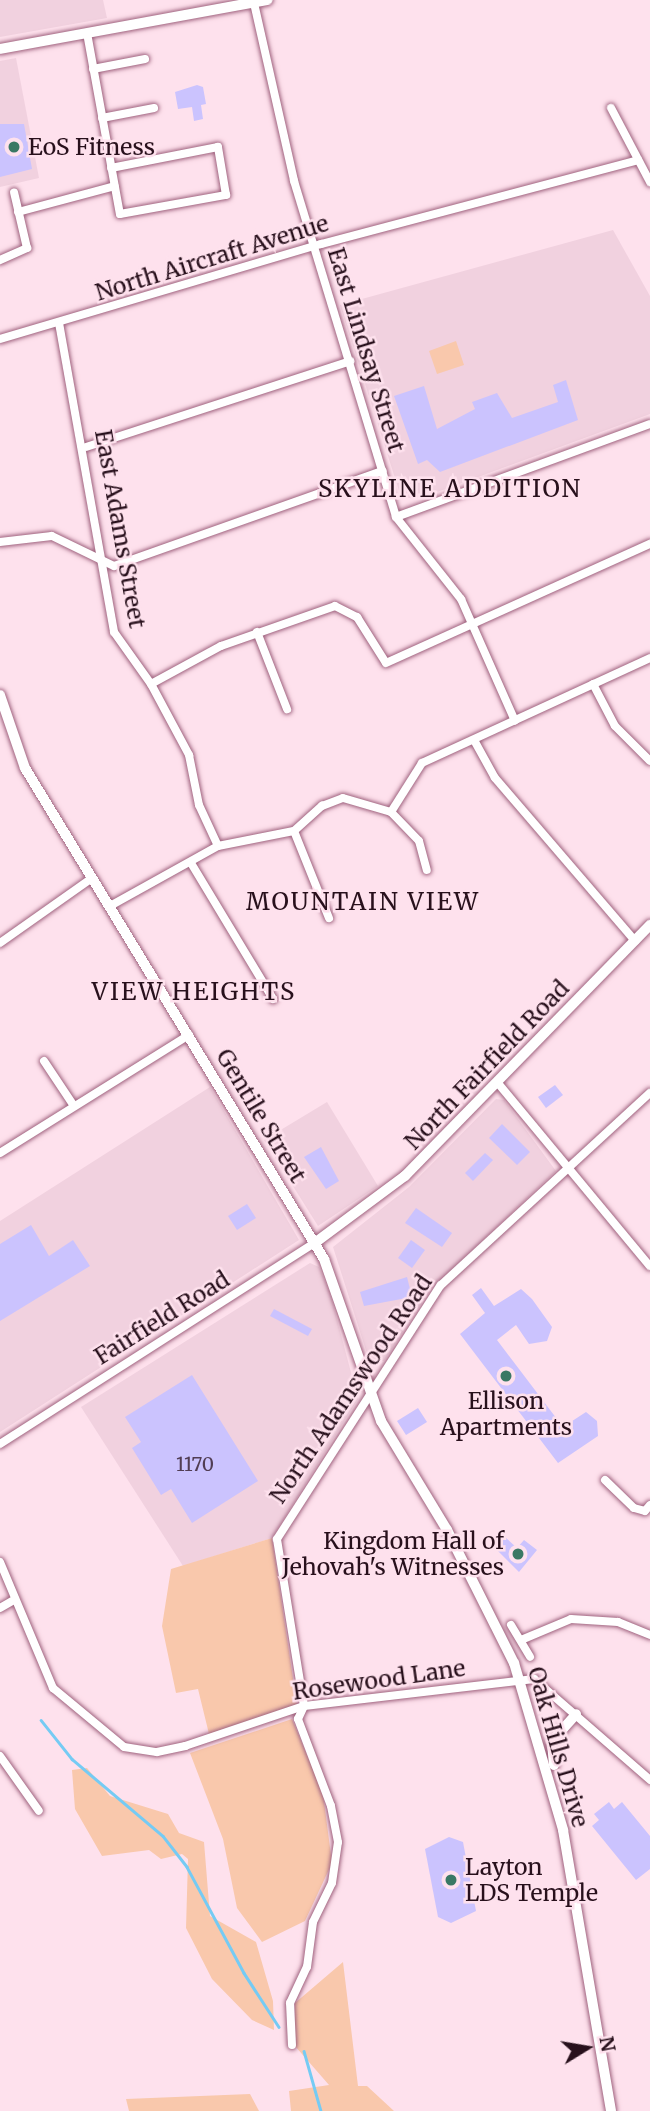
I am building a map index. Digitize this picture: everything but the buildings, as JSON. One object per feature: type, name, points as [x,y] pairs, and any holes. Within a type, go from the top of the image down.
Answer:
[{"type":"main road","points":[[0,49],[268,0]]},
{"type":"main road","name":"Gentile Street","points":[[0,695],[18,755],[316,1242],[339,1292],[368,1393],[468,1568]]},
{"type":"main road","name":"North Fairfield Road","points":[[344,1223],[405,1176],[650,925]]},
{"type":"main road","name":"Fairfield Road","points":[[316,1242],[344,1223]]},
{"type":"main road","name":"Oak Hills Drive","points":[[468,1568],[520,1681],[559,1814],[611,2111]]},
{"type":"main road","points":[[559,1814],[551,1745],[576,1714]]},
{"type":"street","name":"East Lindsay Street","points":[[254,3],[294,181],[396,517],[474,623],[515,721]]},
{"type":"street","points":[[87,33],[111,168],[120,214],[226,195],[218,147],[111,168]]},
{"type":"street","points":[[93,69],[145,60]]},
{"type":"street","points":[[102,118],[153,108]]},
{"type":"street","points":[[611,108],[650,182]]},
{"type":"street","name":"North Aircraft Avenue","points":[[0,339],[638,160]]},
{"type":"street","points":[[18,212],[115,186]]},
{"type":"street","points":[[0,260],[27,248],[14,192]]},
{"type":"street","name":"East Adams Street","points":[[59,323],[86,447],[101,561],[114,632],[151,684],[189,755],[199,805],[218,846]]},
{"type":"street","points":[[86,447],[350,361]]},
{"type":"street","points":[[396,517],[650,424]]},
{"type":"street","points":[[0,542],[52,536],[114,566],[383,471]]},
{"type":"street","points":[[151,684],[257,632],[316,609],[347,607],[386,663],[650,544]]},
{"type":"street","points":[[257,632],[287,709]]},
{"type":"street","points":[[391,812],[422,763],[650,658]]},
{"type":"street","points":[[593,684],[615,726],[650,761]]},
{"type":"street","points":[[474,740],[495,778],[635,941]]},
{"type":"street","points":[[110,906],[218,846],[294,831],[322,806],[343,798],[391,812],[419,841],[427,870]]},
{"type":"street","points":[[294,831],[328,918]]},
{"type":"street","points":[[191,863],[274,999]]},
{"type":"street","points":[[0,943],[92,878]]},
{"type":"street","points":[[0,1153],[189,1035]]},
{"type":"street","points":[[44,1061],[74,1106]]},
{"type":"street","points":[[497,1082],[650,1266]]},
{"type":"street","name":"North Adamswood Road","points":[[292,2045],[290,2003],[307,1967],[313,1922],[332,1883],[338,1842],[331,1806],[298,1719],[304,1706],[277,1539],[368,1393],[441,1285],[650,1093]]},
{"type":"street","name":"Fairfield Road","points":[[0,1444],[316,1242]]},
{"type":"street","points":[[605,1480],[619,1497],[647,1508]]},
{"type":"street","points":[[0,1562],[12,1601],[0,1608]]},
{"type":"street","name":"Rosewood Lane","points":[[12,1601],[53,1688],[124,1747],[157,1752],[185,1746],[304,1706],[520,1681]]},
{"type":"street","points":[[521,1640],[571,1619],[618,1622],[650,1635]]},
{"type":"street","points":[[511,1625],[530,1657]]},
{"type":"street","points":[[520,1681],[541,1683],[650,1780]]},
{"type":"street","points":[[0,1756],[38,1811]]},
{"type":"shaded area","points":[[0,0],[103,0],[107,18],[0,37]]},
{"type":"shaded area","points":[[16,58],[39,178],[0,187],[0,61]]},
{"type":"shaded area","points":[[613,230],[650,296],[650,414],[418,499],[401,497],[340,305]]},
{"type":"shaded area","points":[[456,341],[464,365],[437,374],[429,351]]},
{"type":"shaded area","points":[[210,1087],[299,1240],[0,1432],[0,1221]]},
{"type":"shaded area","points":[[496,1099],[504,1100],[556,1171],[430,1290],[384,1361],[370,1363],[333,1247],[409,1187]]},
{"type":"shaded area","points":[[327,1102],[378,1186],[318,1226],[264,1140]]},
{"type":"shaded area","points":[[310,1263],[319,1267],[330,1293],[358,1399],[272,1538],[183,1566],[81,1407]]},
{"type":"shaded area","points":[[272,1538],[297,1705],[209,1734],[198,1689],[176,1693],[162,1626],[171,1569]]},
{"type":"shaded area","points":[[292,1719],[323,1794],[332,1863],[305,1921],[262,1942],[237,1908],[223,1839],[190,1753]]},
{"type":"shaded area","points":[[87,1768],[110,1796],[168,1814],[179,1833],[204,1842],[210,1916],[256,1942],[273,2001],[274,2030],[252,2020],[212,1979],[186,1928],[188,1859],[182,1854],[161,1859],[149,1850],[102,1856],[75,1809],[72,1770]]},
{"type":"shaded area","points":[[343,1962],[358,2086],[367,2086],[394,2111],[291,2111],[289,2091],[329,2085],[295,2046],[295,2003]]},
{"type":"shaded area","points":[[250,2094],[259,2111],[129,2111],[126,2099]]},
{"type":"waterway","points":[[41,1720],[72,1759],[163,1836],[187,1867],[244,1973],[279,2027]]},
{"type":"waterway","points":[[304,2051],[321,2111]]},
{"type":"place","name":"EoS Fitness","points":[[14,147]]},
{"type":"place","name":"Ellison Apartments","points":[[506,1376]]},
{"type":"place","name":"Kingdom Hall of Jehovah's Witnesses","points":[[518,1554]]},
{"type":"place","name":"Layton LDS Temple","points":[[451,1880]]},
{"type":"district","name":"SKYLINE ADDITION","points":[[450,489]]},
{"type":"district","name":"MOUNTAIN VIEW","points":[[363,902]]},
{"type":"district","name":"VIEW HEIGHTS","points":[[194,992]]}]
